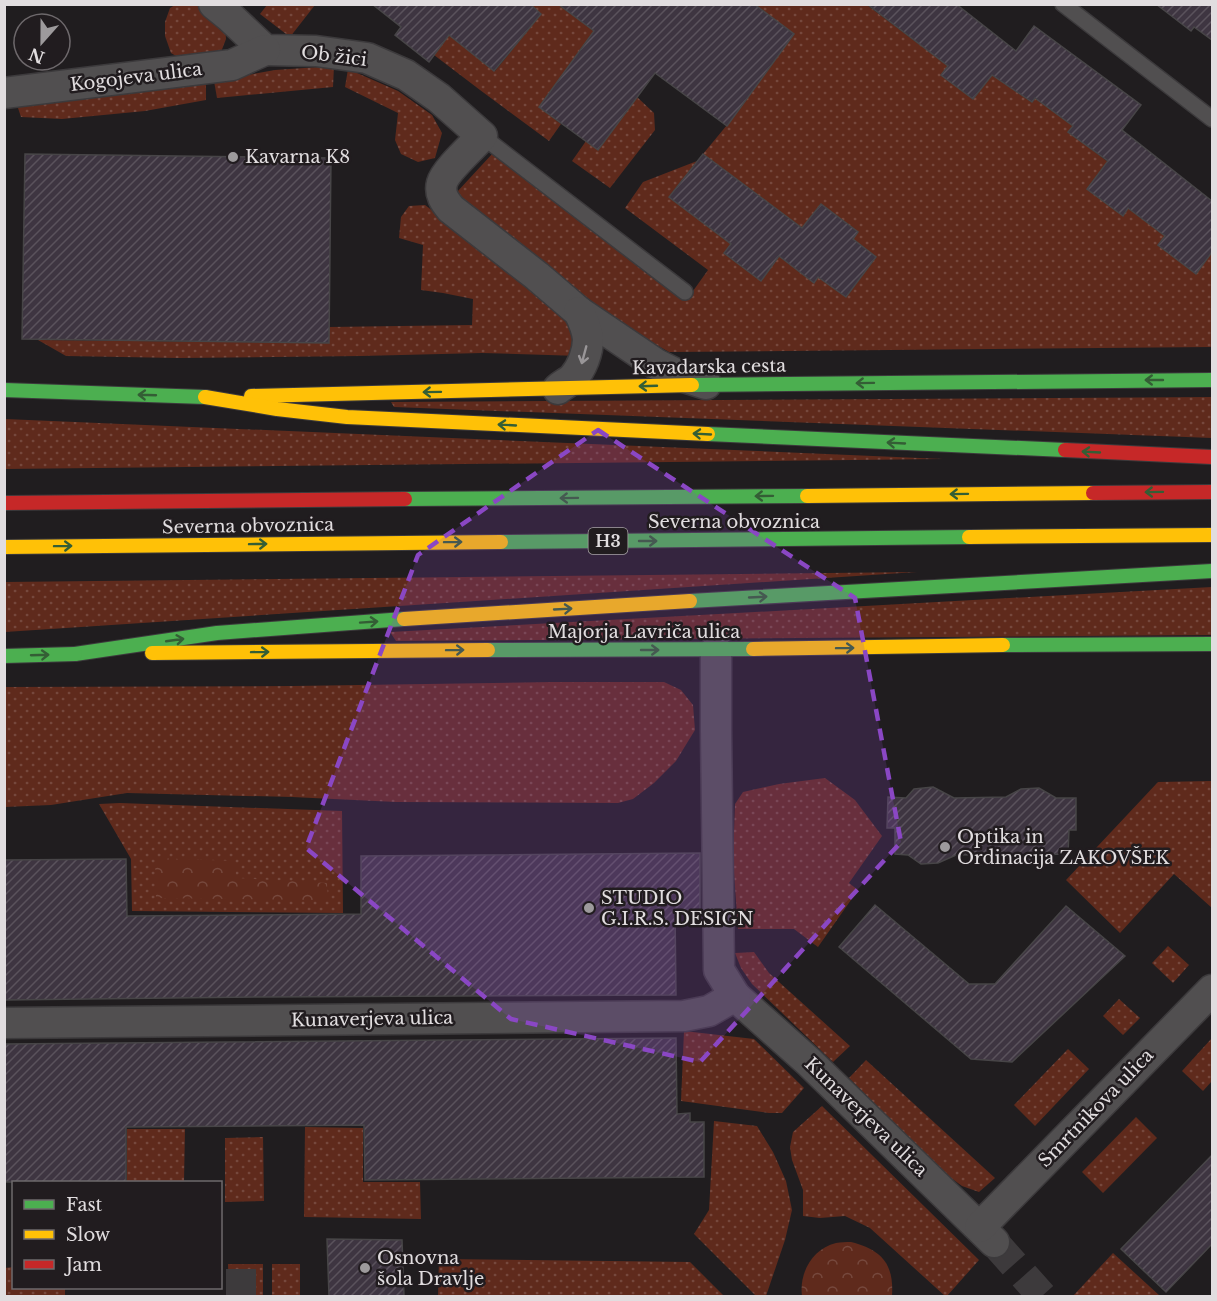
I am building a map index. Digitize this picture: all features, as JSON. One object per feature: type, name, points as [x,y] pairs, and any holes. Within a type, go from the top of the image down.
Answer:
[{"type":"main road","name":"Kavadarska cesta","points":[[206,397],[706,385],[1212,380]]},
{"type":"main road","points":[[4,390],[206,397],[277,409],[347,417],[1212,457]]},
{"type":"main road","name":"Severna obvoznica","points":[[4,503],[1212,492]]},
{"type":"main road","name":"Severna obvoznica","points":[[4,547],[1212,535]]},
{"type":"main road","points":[[4,656],[75,654],[217,633],[465,614],[1212,571]]},
{"type":"main road","name":"Majorja Lavriča ulica","points":[[75,654],[1212,644]]},
{"type":"street","points":[[214,4],[265,50]]},
{"type":"street","name":"Kogojeva ulica","points":[[4,93],[232,65],[265,50]]},
{"type":"street","name":"Ob žici","points":[[265,50],[316,51],[367,58],[406,75],[439,98],[482,136]]},
{"type":"street","points":[[482,136],[442,182],[441,191],[444,201],[451,209],[579,312],[656,364],[706,385]]},
{"type":"street","points":[[558,389],[573,378],[582,365],[586,351],[588,338],[579,312]]},
{"type":"street","name":"Kunaverjeva ulica","points":[[716,650],[719,970],[735,996],[809,1062],[987,1234]]},
{"type":"street","name":"Smrtnikova ulica","points":[[987,1234],[1212,990]]},
{"type":"street","name":"Kunaverjeva ulica","points":[[4,1023],[684,1016],[709,1011],[735,996]]},
{"type":"lane","points":[[1063,4],[1212,119]]},
{"type":"lane","name":"Ob žici","points":[[482,136],[685,292]]},
{"type":"highlighted area","points":[[598,430],[855,598],[901,842],[700,1062],[511,1019],[306,848],[418,555]]},
{"type":"green space","points":[[175,5],[199,5],[225,24],[226,39],[221,52],[181,59],[171,53],[165,36],[165,22],[170,8]]},
{"type":"green space","points":[[267,5],[315,5],[290,37],[260,14]]},
{"type":"green space","points":[[530,5],[561,5],[594,31],[539,107],[561,124],[549,141],[434,55],[449,35],[495,71],[541,14]]},
{"type":"green space","points":[[754,5],[867,5],[948,66],[941,75],[973,99],[992,75],[1031,102],[1035,98],[1073,126],[1069,132],[1108,162],[1123,215],[1128,208],[1165,236],[1158,245],[1196,274],[1212,252],[1212,347],[669,352],[614,321],[467,207],[457,192],[493,153],[688,298],[708,270],[625,208],[643,182],[697,161],[670,197],[731,244],[760,280],[779,256],[813,282],[818,277],[846,297],[876,257],[853,239],[858,232],[821,204],[802,228],[703,154],[794,34]]},
{"type":"green space","points":[[334,66],[333,87],[217,98],[214,81],[275,70]]},
{"type":"green space","points":[[348,69],[398,91],[432,115],[442,133],[435,158],[418,162],[401,154],[395,140],[398,113],[345,87]]},
{"type":"green space","points":[[206,82],[206,100],[145,111],[62,119],[21,117],[17,105],[143,92],[156,87]]},
{"type":"green space","points":[[637,97],[654,113],[655,130],[610,188],[572,161],[586,141],[598,150]]},
{"type":"green space","points":[[425,205],[534,288],[572,323],[580,356],[482,353],[178,358],[66,356],[38,340],[328,343],[329,327],[472,325],[473,299],[421,290],[423,245],[399,238],[401,217],[409,206]]},
{"type":"green space","points":[[1212,397],[1212,438],[394,407],[391,402]]},
{"type":"green space","points":[[5,419],[943,459],[5,469]]},
{"type":"green space","points":[[917,572],[5,632],[5,582]]},
{"type":"green space","points":[[1212,587],[1212,635],[396,641],[390,632]]},
{"type":"green space","points":[[664,682],[681,690],[693,705],[695,730],[676,761],[654,783],[633,799],[618,803],[396,802],[127,793],[51,805],[5,807],[5,687]]},
{"type":"green space","points":[[825,778],[855,800],[882,836],[849,883],[858,890],[818,947],[794,929],[738,929],[733,859],[735,804],[743,792],[779,784]]},
{"type":"green space","points":[[1212,781],[1212,908],[1174,874],[1120,933],[1066,880],[1158,782]]},
{"type":"green space","points":[[99,804],[342,811],[343,913],[132,911],[131,859]]},
{"type":"green space","points":[[155,858],[235,861],[236,878],[327,883],[328,900],[156,898]]},
{"type":"green space","points":[[1168,946],[1189,965],[1173,983],[1152,963]]},
{"type":"green space","points":[[754,952],[769,973],[850,1046],[833,1062],[752,984],[741,968],[735,953]]},
{"type":"green space","points":[[1119,999],[1140,1018],[1123,1035],[1103,1016]]},
{"type":"green space","points":[[684,1031],[754,1039],[804,1088],[782,1113],[681,1101]]},
{"type":"green space","points":[[1212,1038],[1212,1081],[1203,1091],[1182,1071]]},
{"type":"green space","points":[[1068,1049],[1089,1069],[1035,1126],[1014,1105]]},
{"type":"green space","points":[[866,1060],[995,1178],[979,1192],[962,1186],[940,1170],[849,1078]]},
{"type":"green space","points":[[822,1106],[979,1260],[947,1296],[870,1228],[845,1216],[820,1218],[803,1216],[803,1190],[792,1160],[790,1147],[793,1132]]},
{"type":"green space","points":[[1136,1117],[1157,1138],[1103,1193],[1082,1172]]},
{"type":"green space","points":[[714,1121],[757,1126],[773,1152],[786,1181],[792,1210],[785,1240],[766,1296],[756,1296],[694,1234],[709,1210]]},
{"type":"green space","points":[[305,1127],[363,1128],[363,1182],[420,1182],[421,1219],[304,1217]]},
{"type":"green space","points":[[127,1129],[185,1129],[184,1181],[127,1181]]},
{"type":"green space","points":[[263,1137],[264,1201],[225,1202],[225,1138]]},
{"type":"green space","points":[[851,1242],[871,1249],[884,1260],[891,1275],[892,1296],[802,1296],[805,1271],[814,1256],[828,1246]]},
{"type":"green space","points":[[1113,1253],[1160,1296],[1073,1296]]},
{"type":"green space","points":[[439,1259],[690,1262],[724,1296],[438,1296]]},
{"type":"green space","points":[[228,1264],[263,1264],[263,1296],[229,1296]]},
{"type":"green space","points":[[272,1264],[300,1264],[300,1296],[272,1296]]},
{"type":"green space","points":[[12,1267],[12,1289],[65,1289],[65,1296],[5,1296],[5,1268]]},
{"type":"building","points":[[372,4],[530,4],[541,14],[494,71],[449,35],[429,62],[395,35],[401,27]]},
{"type":"building","points":[[558,4],[754,4],[794,34],[727,126],[655,73],[598,150],[539,107],[594,31]]},
{"type":"building","points":[[867,4],[956,4],[1016,51],[1034,26],[1141,105],[1122,130],[1212,201],[1212,252],[1196,274],[1158,245],[1165,236],[1128,208],[1123,216],[1087,189],[1108,161],[1068,132],[1073,126],[1035,98],[1032,102],[992,75],[973,99],[941,75],[948,66]]},
{"type":"building","points":[[1156,4],[1212,4],[1212,40],[1194,27],[1191,31]]},
{"type":"building","points":[[25,154],[331,158],[329,343],[22,339]]},
{"type":"building","points":[[703,154],[802,228],[821,204],[858,232],[853,239],[876,257],[846,297],[818,277],[814,283],[779,256],[761,281],[724,253],[731,244],[669,197]]},
{"type":"building","points":[[933,787],[954,798],[1006,797],[1021,789],[1039,788],[1056,798],[1076,798],[1076,830],[1069,830],[1068,855],[1055,854],[1040,864],[1024,864],[1011,854],[956,855],[938,863],[921,864],[908,855],[895,854],[895,828],[887,828],[888,797],[906,798],[914,789]]},
{"type":"building","points":[[700,853],[700,910],[675,910],[676,995],[4,1000],[4,860],[126,859],[127,916],[361,914],[361,856]]},
{"type":"building","points":[[875,905],[969,984],[995,984],[1066,906],[1125,956],[1012,1062],[971,1059],[839,947]]},
{"type":"building","points":[[676,1038],[677,1114],[690,1113],[690,1122],[704,1122],[704,1177],[365,1180],[364,1125],[126,1127],[126,1181],[4,1182],[4,1044]]},
{"type":"building","points":[[1212,1155],[1212,1244],[1166,1292],[1121,1249]]},
{"type":"building","name":"Osnovna šola Dravlje","points":[[327,1239],[402,1240],[404,1296],[329,1296]]},
{"type":"tunnel","points":[[994,1242],[1042,1296]]},
{"type":"tunnel","points":[[241,1269],[241,1296]]},
{"type":"traffic: fast","points":[[692,385],[1212,380]]},
{"type":"traffic: fast","points":[[4,390],[205,397]]},
{"type":"traffic: fast","points":[[708,434],[1065,450]]},
{"type":"traffic: fast","points":[[405,499],[807,496]]},
{"type":"traffic: fast","points":[[501,542],[969,537]]},
{"type":"traffic: fast","points":[[690,601],[1212,571]]},
{"type":"traffic: fast","points":[[75,654],[217,633],[404,619]]},
{"type":"traffic: fast","points":[[1003,645],[1212,644]]},
{"type":"traffic: fast","points":[[488,650],[753,649]]},
{"type":"traffic: fast","points":[[4,656],[75,654]]},
{"type":"traffic: slow","points":[[251,396],[692,385]]},
{"type":"traffic: slow","points":[[205,397],[277,409],[347,417],[708,434]]},
{"type":"traffic: slow","points":[[807,496],[1093,493]]},
{"type":"traffic: slow","points":[[969,537],[1212,535]]},
{"type":"traffic: slow","points":[[4,547],[501,542]]},
{"type":"traffic: slow","points":[[404,619],[690,601]]},
{"type":"traffic: slow","points":[[753,649],[1003,645]]},
{"type":"traffic: slow","points":[[152,653],[488,650]]},
{"type":"traffic: jam","points":[[1065,450],[1212,457]]},
{"type":"traffic: jam","points":[[1093,493],[1212,492]]},
{"type":"traffic: jam","points":[[4,503],[405,499]]},
{"type":"place","name":"Kavarna K8","points":[[233,157]]},
{"type":"place","name":"Optika in Ordinacija ZAKOVŠEK","points":[[945,847]]},
{"type":"place","name":"STUDIO G.I.R.S. DESIGN","points":[[589,908]]},
{"type":"place","name":"Osnovna šola Dravlje","points":[[365,1268]]}]
